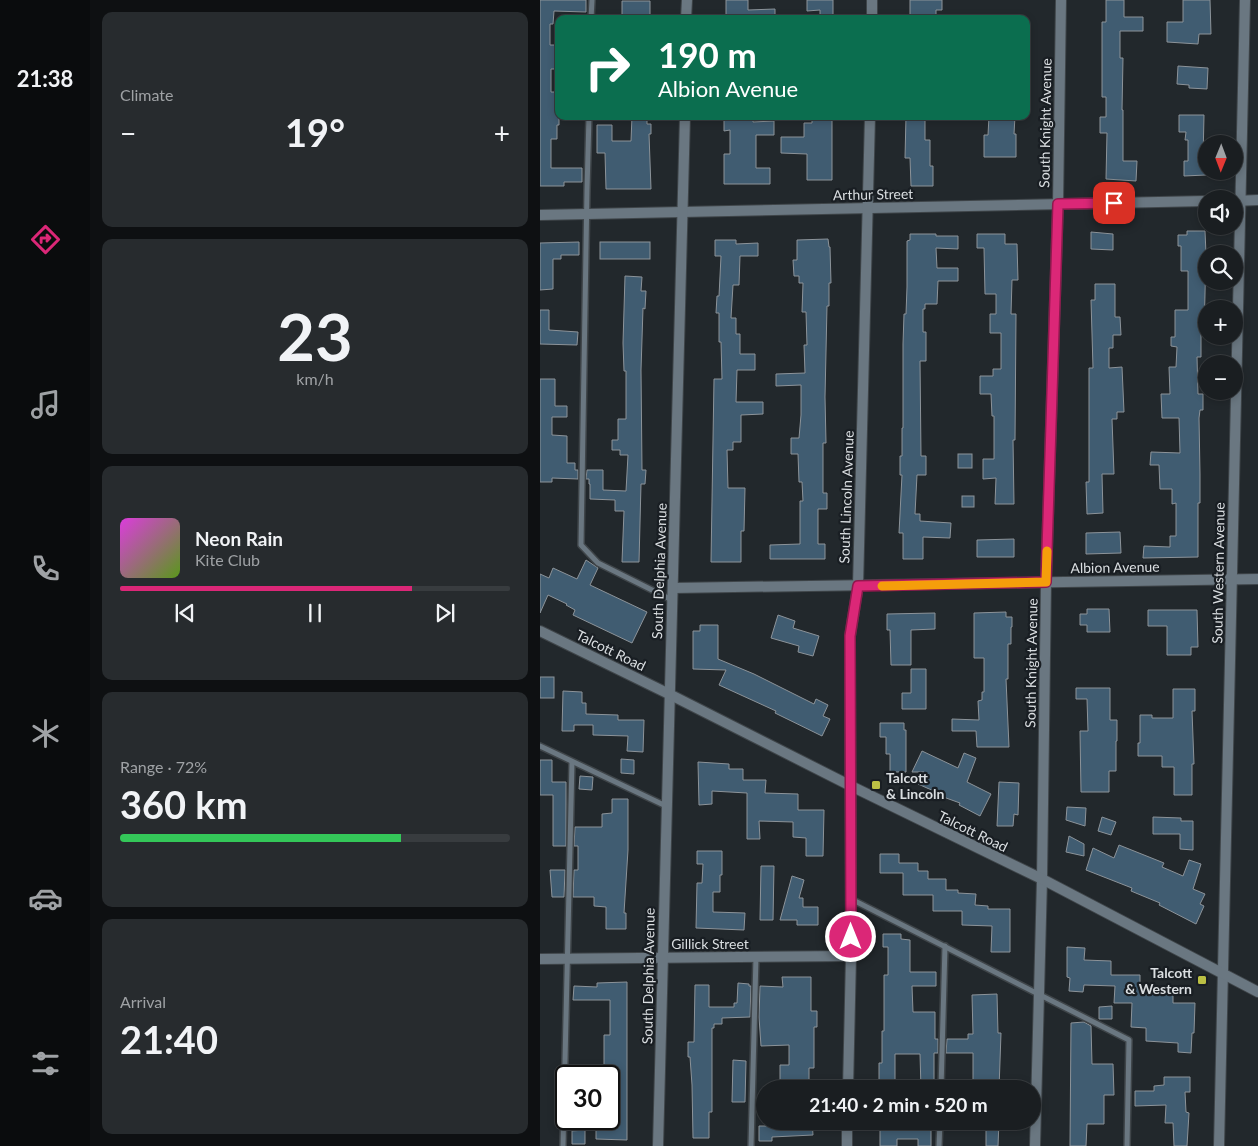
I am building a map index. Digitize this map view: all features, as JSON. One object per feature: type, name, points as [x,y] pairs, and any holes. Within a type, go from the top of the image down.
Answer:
[{"type":"street","points":[[686,15],[687,0]]},
{"type":"street","points":[[872,0],[872,15]]},
{"type":"street","name":"South Knight Avenue","points":[[1035,1146],[1040,994],[1046,582],[1058,204],[1061,0]]},
{"type":"street","name":"South Western Avenue","points":[[1237,190],[1245,0]]},
{"type":"street","name":"South Delphia Avenue","points":[[658,1146],[685,120]]},
{"type":"street","name":"South Lincoln Avenue","points":[[848,1080],[851,956],[850,636],[858,586],[870,120]]},
{"type":"street","points":[[1243,201],[1258,200]]},
{"type":"street","name":"Arthur Street","points":[[540,215],[1198,201]]},
{"type":"street","name":"South Western Avenue","points":[[1219,1146],[1232,579],[1237,235]]},
{"type":"street","name":"Albion Avenue","points":[[673,588],[1258,579]]},
{"type":"street","name":"Talcott Road","points":[[540,631],[1042,879],[1258,992]]},
{"type":"street","name":"Gillick Street","points":[[540,959],[851,956]]},
{"type":"street","points":[[847,1130],[847,1146]]},
{"type":"lane","points":[[592,0],[592,15]]},
{"type":"lane","points":[[589,120],[581,545],[598,563],[672,600]]},
{"type":"lane","points":[[540,746],[666,806]]},
{"type":"lane","points":[[563,1146],[572,762]]},
{"type":"lane","points":[[850,899],[1129,1040],[1127,1146]]},
{"type":"lane","points":[[941,1080],[944,946]]},
{"type":"lane","points":[[751,1146],[756,957]]},
{"type":"lane","points":[[939,1146],[940,1130]]},
{"type":"building","points":[[540,0],[586,0],[586,12],[554,11],[553,24],[550,24],[550,45],[555,45],[555,69],[551,69],[551,92],[555,92],[555,120],[559,120],[557,139],[551,139],[551,168],[582,168],[582,182],[564,182],[564,186],[540,186]]},
{"type":"building","points":[[726,0],[748,0],[748,10],[775,9],[775,15],[726,15]]},
{"type":"building","points":[[807,0],[833,0],[833,15],[820,15],[820,10],[807,11]]},
{"type":"building","points":[[910,0],[942,0],[942,10],[936,10],[936,15],[910,15]]},
{"type":"building","points":[[1106,0],[1124,0],[1124,17],[1143,17],[1143,31],[1120,31],[1120,58],[1123,58],[1123,161],[1137,161],[1136,181],[1106,179],[1107,133],[1100,133],[1100,117],[1106,117],[1106,97],[1102,97],[1102,22],[1106,22]]},
{"type":"building","points":[[1183,0],[1210,0],[1211,34],[1199,34],[1198,44],[1167,42],[1167,22],[1183,22]]},
{"type":"building","points":[[622,1],[650,1],[650,15],[622,15]]},
{"type":"building","points":[[1178,66],[1208,68],[1207,89],[1189,88],[1189,85],[1177,84]]},
{"type":"building","points":[[1179,115],[1204,115],[1204,135],[1198,135],[1198,175],[1184,176],[1184,161],[1188,161],[1188,140],[1185,140],[1186,132],[1179,132]]},
{"type":"building","points":[[632,120],[647,120],[647,124],[651,124],[651,134],[649,134],[651,189],[606,189],[605,153],[597,153],[597,125],[612,125],[612,141],[631,141]]},
{"type":"building","points":[[724,120],[774,121],[774,135],[756,135],[756,168],[770,168],[770,184],[724,184],[724,154],[730,154],[730,130],[724,131]]},
{"type":"building","points":[[812,120],[832,120],[832,180],[807,180],[807,154],[781,153],[781,137],[804,137],[804,123],[812,123]]},
{"type":"building","points":[[906,120],[925,120],[925,140],[930,140],[930,166],[933,166],[933,186],[911,186],[910,158],[905,158]]},
{"type":"building","points":[[989,120],[1015,120],[1016,157],[984,157],[984,135],[988,135]]},
{"type":"building","points":[[1187,231],[1198,231],[1198,235],[1205,235],[1206,245],[1198,245],[1198,290],[1205,290],[1205,300],[1198,300],[1198,345],[1201,345],[1201,355],[1197,357],[1198,400],[1203,400],[1203,410],[1200,410],[1199,418],[1200,503],[1198,503],[1198,557],[1143,558],[1144,546],[1170,547],[1170,536],[1176,536],[1176,503],[1172,504],[1172,489],[1160,489],[1159,465],[1150,465],[1151,452],[1180,453],[1179,418],[1162,418],[1161,394],[1170,394],[1169,367],[1176,367],[1177,347],[1171,346],[1171,337],[1175,337],[1175,310],[1188,310],[1188,271],[1181,271],[1181,246],[1178,246],[1178,235],[1187,235]]},
{"type":"building","points":[[1091,232],[1113,234],[1113,250],[1091,249]]},
{"type":"building","points":[[910,234],[958,236],[958,249],[936,248],[937,268],[958,268],[958,281],[938,281],[937,304],[925,304],[925,309],[923,309],[923,332],[926,332],[926,361],[920,361],[921,456],[926,456],[926,475],[917,475],[915,514],[920,514],[920,521],[951,523],[950,538],[923,537],[923,559],[903,559],[903,533],[899,533],[902,475],[900,475],[900,456],[902,456],[903,428],[904,314],[906,314],[907,241],[910,240]]},
{"type":"building","points":[[977,234],[1005,234],[1005,244],[1017,244],[1018,280],[1012,280],[1011,314],[1016,314],[1015,440],[1013,440],[1014,504],[995,504],[996,478],[983,479],[983,459],[994,459],[994,416],[992,416],[991,394],[980,394],[980,376],[993,376],[993,369],[1001,369],[1001,333],[990,333],[990,314],[996,314],[996,294],[985,294],[984,248],[977,248]]},
{"type":"building","points":[[828,239],[831,283],[829,283],[829,306],[827,306],[826,443],[823,443],[823,493],[827,493],[827,509],[818,509],[818,544],[825,544],[825,559],[770,559],[770,545],[800,544],[800,501],[803,501],[802,482],[799,482],[798,454],[791,454],[791,438],[799,438],[801,385],[776,386],[776,374],[805,373],[804,345],[807,345],[806,312],[802,312],[803,283],[799,283],[799,276],[794,276],[793,260],[797,260],[797,240]]},
{"type":"building","points":[[715,240],[736,240],[736,244],[758,243],[758,256],[740,256],[739,285],[733,285],[731,318],[736,318],[736,334],[740,334],[740,354],[755,354],[755,370],[737,370],[736,402],[763,402],[763,414],[741,415],[741,442],[733,442],[733,450],[727,450],[728,488],[745,488],[744,531],[741,531],[741,562],[711,562],[714,379],[722,379],[719,313],[716,313],[717,296],[719,296],[721,256],[715,256]]},
{"type":"building","points":[[579,242],[579,255],[561,255],[561,259],[553,259],[553,289],[540,290],[540,243]]},
{"type":"building","points":[[600,242],[650,242],[650,259],[600,259]]},
{"type":"building","points":[[625,276],[642,277],[641,291],[646,291],[645,309],[643,308],[641,370],[642,470],[646,470],[645,484],[641,484],[639,562],[622,562],[624,511],[615,511],[615,500],[590,499],[589,479],[586,479],[587,470],[603,470],[603,490],[626,491],[628,455],[620,455],[620,450],[612,450],[612,440],[618,440],[618,419],[626,419],[626,371],[624,371],[623,343]]},
{"type":"building","points":[[1095,284],[1115,284],[1115,317],[1120,317],[1121,335],[1113,335],[1113,348],[1109,348],[1109,368],[1122,367],[1124,412],[1117,412],[1117,419],[1112,419],[1114,474],[1102,474],[1103,513],[1087,514],[1086,482],[1089,482],[1089,368],[1093,368],[1091,300],[1095,300]]},
{"type":"building","points":[[540,310],[549,310],[549,330],[578,332],[577,345],[540,344]]},
{"type":"building","points":[[540,379],[555,379],[555,406],[567,406],[567,417],[552,417],[552,435],[567,436],[567,463],[575,463],[575,470],[578,470],[578,479],[552,478],[552,482],[540,482]]},
{"type":"building","points":[[958,454],[972,454],[972,468],[958,468]]},
{"type":"building","points":[[962,496],[974,496],[974,507],[962,507]]},
{"type":"building","points":[[1120,532],[1121,553],[1086,554],[1086,533]]},
{"type":"building","points":[[1014,539],[1014,557],[977,557],[977,540]]},
{"type":"building","points":[[586,560],[598,568],[590,585],[647,612],[632,643],[573,615],[575,610],[548,595],[540,613],[540,574],[549,578],[553,568],[577,579]]},
{"type":"building","points":[[1087,609],[1109,609],[1110,632],[1087,632],[1087,625],[1080,625],[1080,614],[1087,614]]},
{"type":"building","points":[[1148,610],[1197,610],[1198,647],[1191,647],[1191,655],[1167,655],[1167,626],[1148,626]]},
{"type":"building","points":[[1006,612],[1006,617],[1012,617],[1011,644],[1008,644],[1008,679],[1006,679],[1009,747],[977,747],[976,731],[952,731],[952,719],[979,720],[978,701],[982,700],[982,692],[984,692],[984,658],[974,658],[974,613]]},
{"type":"building","points":[[935,613],[935,629],[911,630],[911,665],[891,665],[890,630],[887,630],[887,614]]},
{"type":"building","points":[[778,615],[795,621],[793,628],[819,636],[813,656],[798,652],[799,646],[771,638]]},
{"type":"building","points":[[700,625],[718,625],[718,659],[754,674],[814,704],[816,699],[828,705],[823,716],[830,719],[822,736],[775,713],[776,711],[719,685],[726,670],[693,669],[693,631],[700,631]]},
{"type":"building","points":[[911,669],[926,669],[926,709],[902,709],[902,693],[911,693]]},
{"type":"building","points":[[540,677],[554,677],[554,698],[540,698]]},
{"type":"building","points":[[1076,688],[1110,688],[1110,720],[1117,720],[1117,741],[1116,771],[1109,771],[1109,792],[1081,792],[1080,731],[1088,731],[1087,699],[1076,699]]},
{"type":"building","points":[[1173,689],[1195,689],[1195,711],[1192,711],[1194,764],[1192,764],[1192,795],[1174,795],[1174,767],[1162,767],[1162,756],[1138,756],[1140,715],[1152,715],[1152,718],[1173,718]]},
{"type":"building","points":[[563,691],[582,692],[582,703],[586,703],[586,714],[618,715],[618,720],[644,720],[643,752],[627,751],[628,736],[593,735],[593,725],[574,725],[574,731],[562,731]]},
{"type":"building","points":[[880,723],[904,723],[904,730],[906,730],[906,772],[890,772],[890,754],[886,754],[886,737],[880,737]]},
{"type":"building","points":[[922,751],[958,768],[964,753],[976,758],[967,782],[991,794],[980,816],[959,805],[960,803],[935,794],[936,792],[918,784],[924,772],[912,772]]},
{"type":"building","points":[[621,759],[634,760],[634,774],[621,773]]},
{"type":"building","points":[[540,760],[552,760],[552,782],[566,782],[566,846],[553,846],[553,795],[540,795]]},
{"type":"building","points":[[698,762],[729,764],[729,769],[743,769],[743,780],[766,780],[765,793],[798,794],[798,810],[824,810],[823,856],[806,856],[806,838],[793,837],[793,822],[759,821],[760,839],[747,839],[747,793],[712,791],[712,804],[699,805]]},
{"type":"building","points":[[580,776],[593,777],[592,790],[579,789]]},
{"type":"building","points":[[999,782],[1019,783],[1018,815],[1014,814],[1013,826],[997,826]]},
{"type":"building","points":[[612,799],[628,799],[628,850],[624,913],[626,913],[626,929],[606,929],[606,907],[594,906],[594,897],[573,897],[574,870],[578,870],[578,846],[574,846],[575,827],[602,827],[602,814],[612,813]]},
{"type":"building","points":[[1067,807],[1086,808],[1085,826],[1066,820]]},
{"type":"building","points":[[1102,817],[1116,822],[1111,835],[1098,831]]},
{"type":"building","points":[[1153,817],[1181,818],[1181,821],[1193,821],[1193,850],[1180,849],[1180,834],[1153,834]]},
{"type":"building","points":[[1069,836],[1084,844],[1084,856],[1066,852]]},
{"type":"building","points":[[1119,845],[1164,863],[1162,867],[1183,876],[1189,860],[1201,864],[1193,889],[1205,894],[1200,904],[1204,906],[1196,924],[1159,905],[1160,903],[1131,891],[1132,888],[1086,870],[1093,848],[1114,858]]},
{"type":"building","points":[[697,851],[722,851],[720,892],[713,892],[713,912],[745,913],[744,930],[696,928],[697,883],[702,883],[703,864],[697,864]]},
{"type":"building","points":[[880,854],[899,854],[899,863],[918,863],[918,871],[928,871],[928,879],[946,879],[946,890],[958,890],[958,893],[976,894],[975,905],[988,906],[988,909],[1010,909],[1010,952],[991,952],[992,926],[962,925],[962,911],[933,911],[933,895],[903,895],[903,873],[880,873]]},
{"type":"building","points":[[761,866],[774,866],[773,920],[760,920]]},
{"type":"building","points":[[550,870],[565,870],[564,897],[552,897]]},
{"type":"building","points":[[792,876],[804,880],[799,898],[803,898],[803,907],[818,907],[818,925],[797,925],[797,920],[780,920]]},
{"type":"building","points":[[883,934],[901,934],[901,939],[910,940],[910,972],[936,972],[936,986],[912,986],[913,1012],[935,1012],[935,1039],[938,1039],[938,1053],[934,1053],[934,1080],[921,1080],[920,1054],[895,1054],[895,1080],[879,1080],[879,1063],[882,1063],[882,1031],[884,1031],[884,975],[888,975],[888,947],[883,947]]},
{"type":"building","points":[[1067,947],[1085,948],[1084,960],[1111,961],[1111,975],[1140,975],[1140,991],[1173,992],[1173,1003],[1195,1003],[1191,1053],[1178,1052],[1178,1043],[1146,1041],[1146,1028],[1131,1027],[1132,1003],[1114,1003],[1115,986],[1084,985],[1083,992],[1069,991],[1070,978],[1067,977]]},
{"type":"building","points":[[782,977],[811,977],[811,1011],[817,1011],[817,1027],[814,1027],[814,1068],[809,1068],[809,1080],[780,1080],[780,1065],[789,1065],[789,1045],[761,1046],[759,1017],[760,986],[783,987]]},
{"type":"building","points":[[627,982],[627,1140],[596,1139],[596,1130],[620,1130],[620,1065],[604,1065],[604,1035],[610,1035],[610,1000],[573,1000],[574,986],[597,987],[597,983]]},
{"type":"building","points":[[738,983],[751,986],[750,1017],[722,1018],[722,1024],[714,1024],[714,1028],[712,1028],[712,1112],[709,1112],[709,1138],[693,1138],[692,1085],[688,1042],[694,1042],[695,985],[709,985],[709,1007],[734,1007],[734,1003],[737,1003]]},
{"type":"building","points":[[997,994],[998,1033],[1001,1033],[999,1080],[973,1080],[973,1053],[946,1053],[947,1039],[968,1039],[968,1034],[973,1034],[972,995]]},
{"type":"building","points":[[1112,1006],[1112,1019],[1099,1019],[1099,1007]]},
{"type":"building","points":[[1084,1022],[1091,1026],[1092,1064],[1113,1064],[1114,1095],[1104,1095],[1104,1124],[1087,1124],[1086,1146],[1070,1146],[1071,1023]]},
{"type":"building","points":[[733,1060],[746,1061],[745,1102],[732,1102]]},
{"type":"building","points":[[1164,1077],[1190,1077],[1190,1092],[1185,1092],[1186,1112],[1189,1113],[1187,1146],[1174,1146],[1173,1123],[1165,1123],[1166,1105],[1135,1106],[1135,1091],[1154,1091],[1154,1086],[1164,1085]]},
{"type":"building","points":[[585,1130],[585,1144],[572,1144],[572,1131]]},
{"type":"building","points":[[759,1130],[813,1130],[813,1135],[772,1137],[772,1141],[759,1141]]},
{"type":"building","points":[[880,1130],[931,1130],[931,1146],[918,1146],[918,1139],[897,1139],[897,1146],[880,1146]]},
{"type":"building","points":[[986,1130],[999,1130],[998,1146],[986,1146]]},
{"type":"slow traffic","points":[[882,586],[1046,582],[1047,551]]},
{"type":"place","name":"Talcott & Lincoln","points":[[876,785]]},
{"type":"place","name":"Talcott & Western","points":[[1202,980]]},
{"type":"route","points":[[851,937],[850,636],[858,586],[1046,582],[1058,204],[1114,203]]}]
